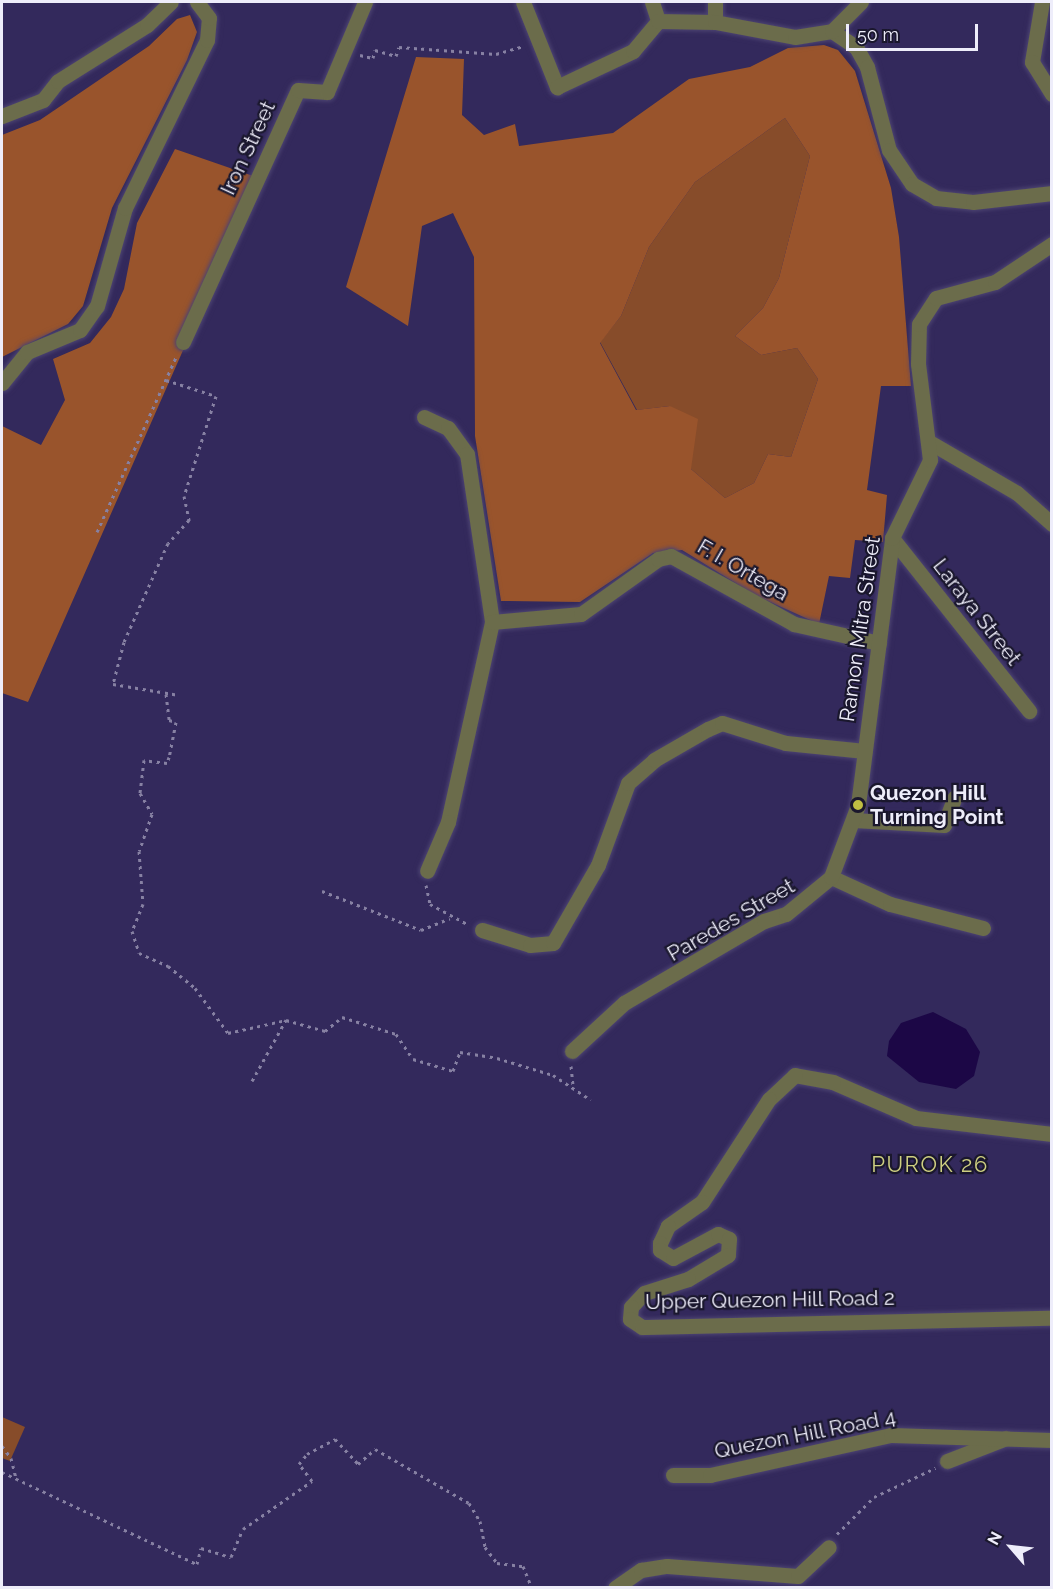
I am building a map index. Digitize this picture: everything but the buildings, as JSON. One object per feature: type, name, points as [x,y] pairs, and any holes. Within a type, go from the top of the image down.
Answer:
[{"type":"street","points":[[2,116],[44,100],[58,81],[147,25],[171,2]]},
{"type":"street","points":[[2,383],[27,352],[80,330],[97,306],[125,208],[207,40],[209,18],[197,2]]},
{"type":"street","name":"Iron Street","points":[[183,342],[298,90],[327,92],[365,2]]},
{"type":"street","points":[[524,2],[537,42],[557,87],[633,51],[658,21]]},
{"type":"street","points":[[652,2],[658,21]]},
{"type":"street","points":[[715,2],[715,22]]},
{"type":"street","points":[[658,21],[715,22],[786,36],[832,31],[861,2]]},
{"type":"street","points":[[1042,2],[1032,62],[1052,94]]},
{"type":"street","points":[[832,31],[856,47],[867,67],[889,150],[912,184],[936,198],[973,202],[1052,193]]},
{"type":"street","name":"Ramon Mitra Street","points":[[865,751],[892,538],[924,476],[931,444],[918,364],[920,324],[927,309],[946,292],[995,282],[1052,244]]},
{"type":"street","points":[[424,417],[448,428],[467,454],[492,622],[448,822],[427,871]]},
{"type":"street","points":[[931,444],[1017,493],[1052,524]]},
{"type":"street","name":"Laraya Street","points":[[892,538],[1029,711]]},
{"type":"street","name":"F. I. Ortega","points":[[492,622],[581,614],[658,559],[671,556],[794,624],[879,643]]},
{"type":"street","points":[[482,930],[530,945],[554,943],[598,865],[628,783],[654,760],[722,723],[786,743],[865,751],[853,820],[831,878],[890,904],[983,928]]},
{"type":"street","points":[[853,820],[944,825],[956,797]]},
{"type":"street","name":"Paredes Street","points":[[572,1051],[624,1003],[786,914],[831,878]]},
{"type":"street","name":"Upper Quezon Hill Road 2","points":[[1052,1134],[916,1118],[833,1082],[795,1076],[769,1099],[702,1202],[668,1226],[660,1243],[660,1250],[672,1258],[718,1234],[729,1239],[728,1255],[688,1279],[644,1293],[631,1307],[630,1319],[642,1327],[1052,1318]]},
{"type":"street","name":"Quezon Hill Road 4","points":[[674,1475],[710,1475],[891,1435],[1017,1435],[1052,1440]]},
{"type":"street","name":"Quezon Hill Road 4","points":[[947,1461],[1017,1435]]},
{"type":"street","points":[[615,1587],[641,1570],[667,1566],[798,1576],[829,1546]]},
{"type":"path","points":[[350,53],[373,58],[375,50],[396,56],[399,47],[496,54],[537,42]]},
{"type":"path","points":[[97,532],[183,342]]},
{"type":"path","points":[[166,380],[216,396],[184,496],[189,520],[168,543],[124,642],[113,684],[179,695]]},
{"type":"path","points":[[166,694],[169,720],[176,722],[167,763],[144,760],[140,793],[152,823],[140,851],[143,904],[132,931],[133,944],[195,988],[228,1033],[286,1020],[325,1031],[342,1017],[396,1034],[413,1059],[453,1071],[460,1052],[476,1053],[573,1085],[591,1100]]},
{"type":"path","points":[[322,891],[421,930],[450,918]]},
{"type":"path","points":[[425,891],[430,904],[450,918],[482,930]]},
{"type":"path","points":[[252,1082],[286,1020]]},
{"type":"path","points":[[570,1069],[573,1085]]},
{"type":"path","points":[[2,1472],[197,1564],[201,1548],[231,1557],[243,1529],[312,1481],[299,1464],[307,1454],[335,1439],[358,1464],[375,1449],[469,1503],[485,1547],[497,1563],[523,1566],[532,1587]]},
{"type":"path","points":[[2,1446],[11,1458],[16,1478]]},
{"type":"path","points":[[829,1546],[874,1497],[947,1461]]},
{"type":"shaded area","points":[[190,15],[197,32],[187,60],[112,208],[83,306],[68,324],[2,357],[2,135],[40,120],[149,46],[177,19]]},
{"type":"shaded area","points":[[824,45],[838,50],[855,71],[891,188],[899,237],[911,386],[881,386],[867,490],[887,495],[883,542],[855,540],[850,578],[829,576],[819,624],[755,595],[682,550],[653,553],[580,602],[501,601],[475,436],[474,257],[453,213],[422,226],[408,326],[346,287],[416,57],[464,59],[462,115],[484,135],[515,124],[519,146],[613,133],[689,79],[750,67],[788,48]],"holes":[[[785,118],[810,156],[779,278],[763,308],[735,336],[761,355],[797,348],[818,379],[791,457],[768,454],[754,483],[725,498],[691,469],[698,419],[670,406],[636,410],[600,343],[621,316],[649,247],[695,182]]]},
{"type":"shaded area","points":[[785,118],[810,156],[779,278],[763,308],[735,336],[761,355],[797,348],[818,379],[791,457],[768,454],[754,483],[725,498],[691,469],[670,406],[637,410],[600,342],[621,316],[649,247],[695,182]]},
{"type":"shaded area","points":[[175,149],[259,178],[28,702],[2,693],[2,426],[41,445],[65,400],[53,359],[90,343],[111,317],[124,289],[137,223]]},
{"type":"shaded area","points":[[933,1012],[966,1029],[980,1052],[974,1076],[956,1089],[919,1082],[887,1056],[889,1041],[901,1023]]},
{"type":"shaded area","points":[[2,1417],[25,1427],[10,1461],[2,1458]]},
{"type":"place","name":"Quezon Hill Turning Point","points":[[858,805]]},
{"type":"district","name":"PUROK 26","points":[[930,1165]]}]
